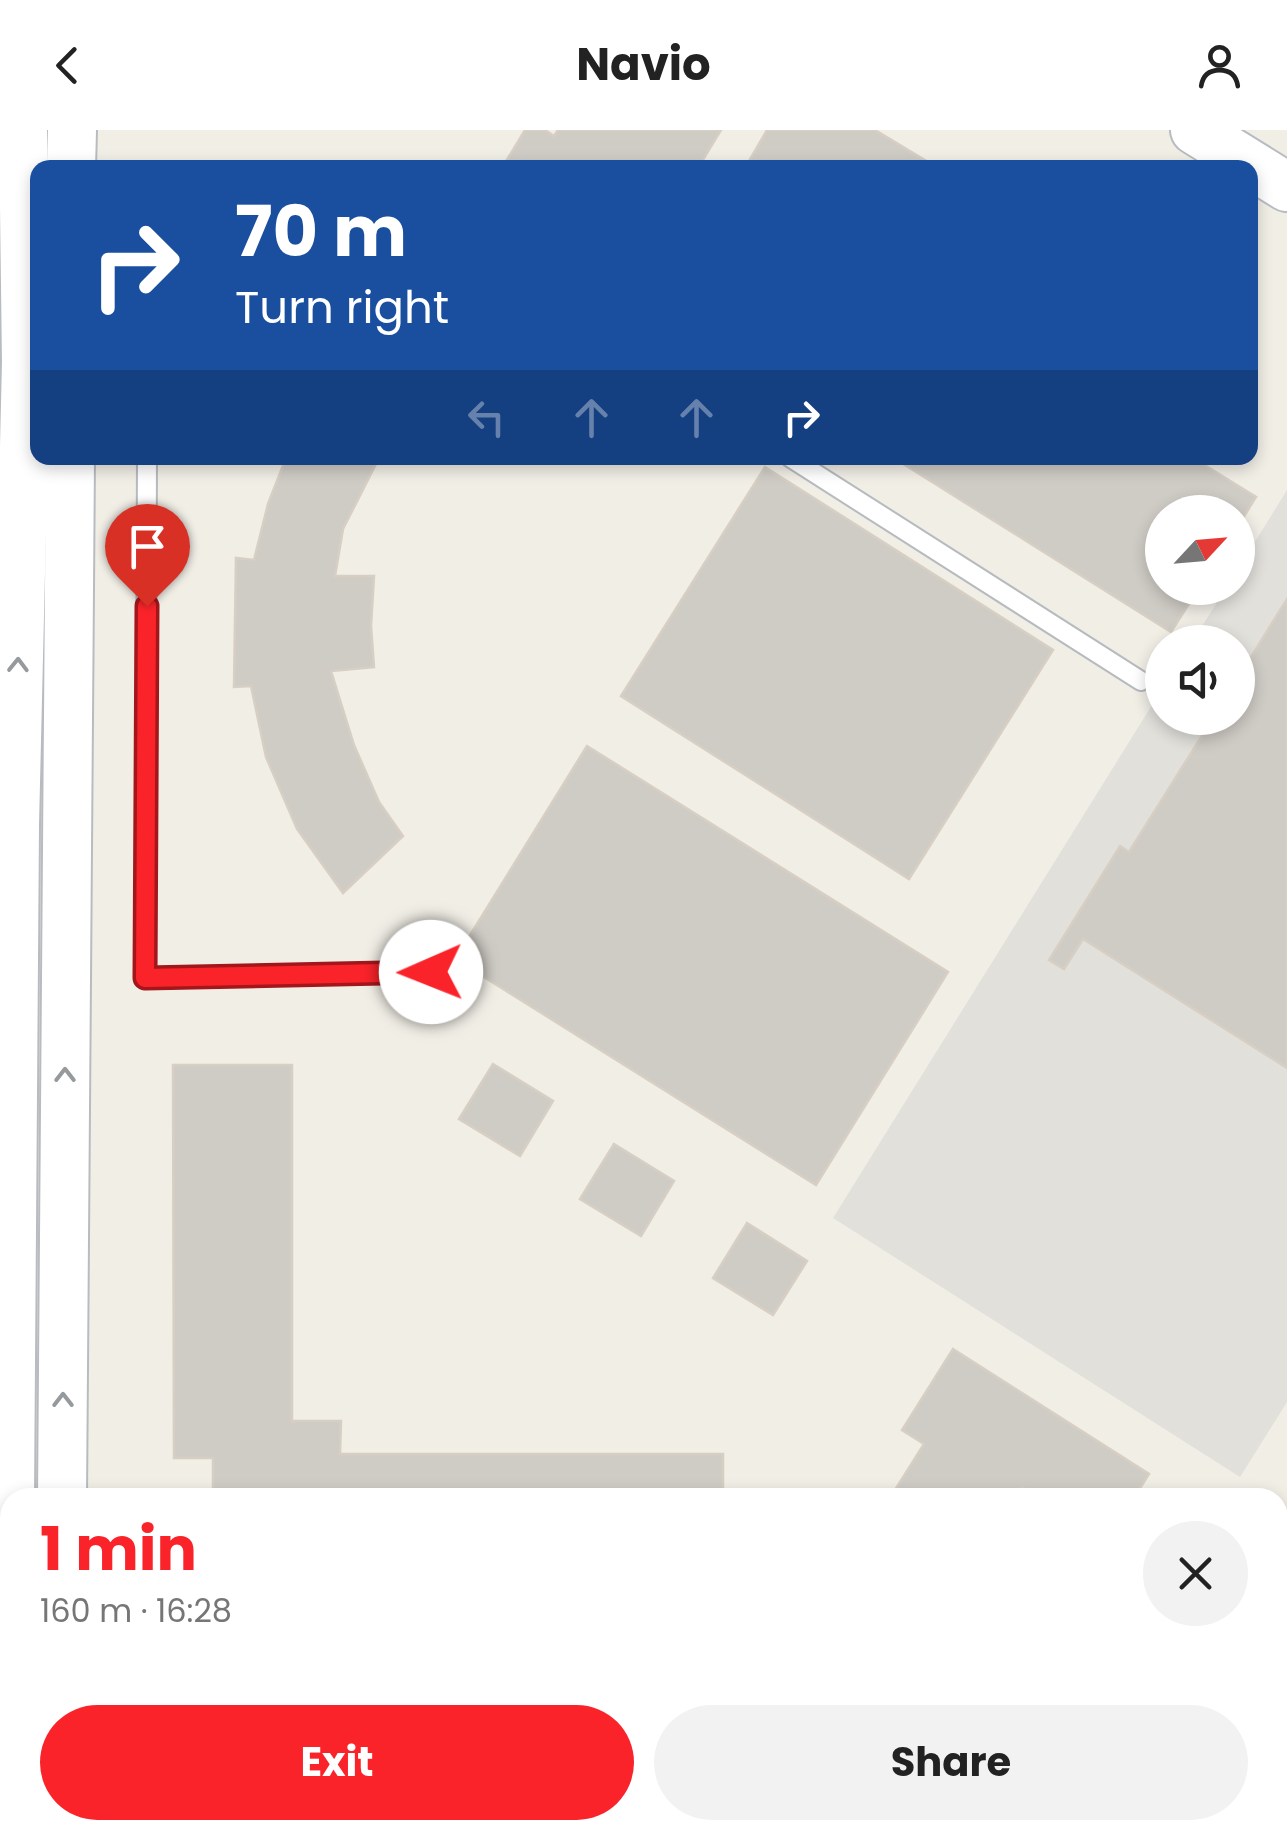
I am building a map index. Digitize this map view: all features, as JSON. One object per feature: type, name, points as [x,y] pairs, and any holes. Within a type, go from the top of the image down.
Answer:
[{"type":"main road","points":[[23,130],[30,324]]},
{"type":"main road","points":[[71,160],[72,130]]},
{"type":"main road","points":[[1195,130],[1243,160]]},
{"type":"main road","points":[[1258,170],[1287,188]]},
{"type":"main road","points":[[10,1488],[14,994],[30,447]]},
{"type":"main road","points":[[62,1488],[65,470]]},
{"type":"main road","points":[[14,994],[66,895]]},
{"type":"lane","points":[[147,465],[145,978],[431,972]]},
{"type":"lane","points":[[801,465],[1141,681]]},
{"type":"shaded area","points":[[1287,490],[1287,1402],[1240,1477],[833,1218],[1145,716],[1145,735],[1255,735],[1255,625],[1203,625],[1215,605],[1255,605],[1255,542]]},
{"type":"building","points":[[525,130],[545,130],[554,136],[558,130],[721,130],[703,160],[507,160]]},
{"type":"building","points":[[767,130],[875,130],[925,160],[750,160]]},
{"type":"building","points":[[283,465],[375,465],[343,529],[335,576],[374,576],[374,667],[331,671],[354,745],[379,802],[403,836],[343,893],[297,829],[266,757],[251,686],[234,687],[236,558],[254,560],[268,504]]},
{"type":"building","points":[[905,465],[1204,465],[1253,495],[1145,495],[1145,605],[1188,605],[1175,625],[1160,625]]},
{"type":"building","points":[[765,467],[1053,650],[909,879],[621,696]]},
{"type":"building","points":[[1287,599],[1287,1068],[1083,939],[1064,969],[1049,960],[1120,846],[1129,852],[1202,735],[1255,735],[1255,651]]},
{"type":"building","points":[[587,746],[948,972],[816,1185],[484,977],[469,937]]},
{"type":"building","points":[[493,1064],[553,1101],[520,1156],[459,1119]]},
{"type":"building","points":[[173,1065],[292,1065],[292,1421],[341,1421],[340,1454],[723,1454],[723,1488],[213,1488],[213,1458],[174,1458]]},
{"type":"building","points":[[614,1144],[674,1181],[641,1236],[580,1199]]},
{"type":"building","points":[[747,1223],[807,1261],[773,1315],[713,1278]]},
{"type":"building","points":[[953,1349],[1149,1474],[1140,1488],[896,1488],[924,1444],[902,1430]]},
{"type":"route","points":[[147,606],[145,978],[431,972]]}]
